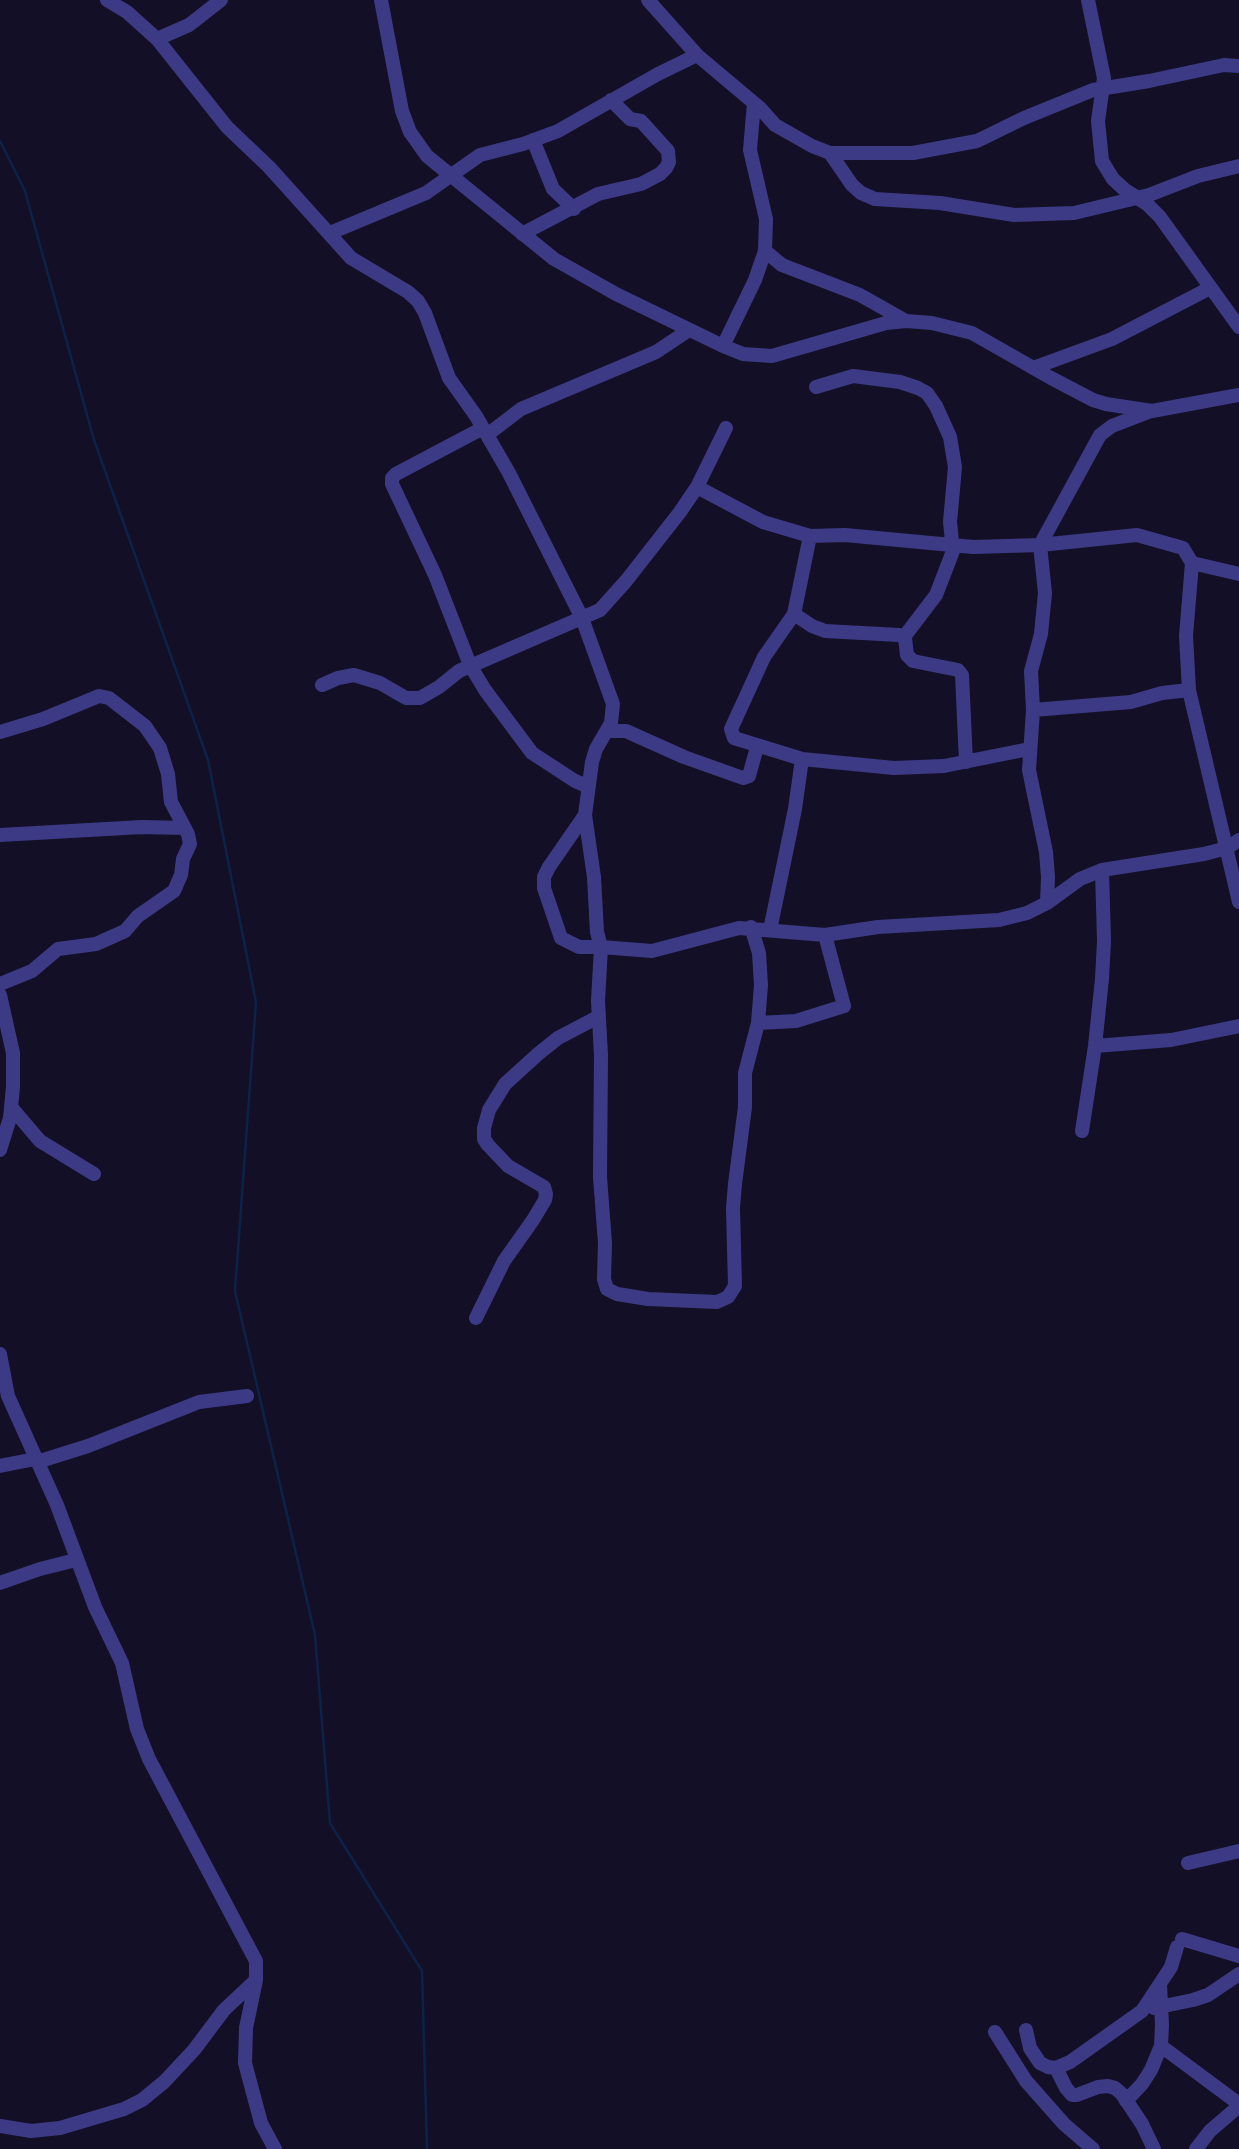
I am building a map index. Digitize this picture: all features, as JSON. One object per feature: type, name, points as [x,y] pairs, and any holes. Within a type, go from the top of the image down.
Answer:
[{"type":"street","points":[[107,0],[127,12],[157,38],[227,127],[269,167],[351,257],[418,301],[449,378],[509,472],[582,618],[611,693],[614,714],[596,750],[587,786],[585,815],[594,877],[597,932],[601,947],[598,1017],[605,1286],[617,1294],[632,1298],[717,1302],[728,1297],[735,1286],[735,1184],[743,1126],[745,1073],[758,1023],[761,969],[751,928]]},
{"type":"street","points":[[157,38],[189,25],[221,0]]},
{"type":"street","points":[[381,0],[400,100],[410,132],[427,156],[554,259],[689,330],[743,354],[772,356],[868,328],[906,321],[932,323],[972,333],[1093,400],[1152,411]]},
{"type":"street","points":[[648,0],[697,55],[754,103],[781,130],[830,153],[913,153],[982,140],[1017,121],[1088,91],[1224,65],[1239,66]]},
{"type":"street","points":[[1088,0],[1104,87],[1098,121],[1102,161],[1113,179],[1160,217],[1239,327]]},
{"type":"street","points":[[330,233],[411,200],[452,176],[480,155],[558,131],[697,55]]},
{"type":"street","points":[[522,234],[598,194],[641,184],[660,174],[669,162],[668,151],[641,121],[630,119],[611,100]]},
{"type":"street","points":[[723,346],[755,280],[765,251],[766,219],[751,150],[754,103]]},
{"type":"street","points":[[533,140],[553,189],[574,209]]},
{"type":"street","points":[[830,153],[852,186],[875,199],[940,203],[999,215],[1074,213],[1166,190],[1198,176],[1239,166]]},
{"type":"street","points":[[765,251],[782,265],[860,295],[906,321]]},
{"type":"street","points":[[1033,368],[1112,339],[1210,288]]},
{"type":"street","points":[[587,786],[532,753],[502,716],[470,665],[435,575],[392,481],[396,474],[485,432],[520,408],[656,352],[689,330]]},
{"type":"street","points":[[816,387],[841,378],[865,376],[900,382],[927,393],[936,406],[954,455],[955,477],[950,522],[953,545],[940,587],[904,637],[908,657],[913,661],[955,668],[962,675],[966,762]]},
{"type":"street","points":[[1047,903],[1047,864],[1030,782],[1029,750],[1033,710],[1031,671],[1039,643],[1045,593],[1040,545],[1100,435],[1112,426],[1152,411],[1239,395]]},
{"type":"street","points":[[322,685],[348,675],[360,677],[380,683],[412,700],[429,694],[470,665],[600,610],[626,582],[697,487],[726,428]]},
{"type":"street","points":[[697,487],[763,522],[810,536],[845,535],[953,545],[1040,545],[1137,535],[1179,546],[1186,551],[1192,563],[1186,636],[1189,690],[1233,844],[1239,902]]},
{"type":"street","points":[[810,536],[794,614],[764,657],[731,729],[734,738],[802,759],[920,768],[1029,750]]},
{"type":"street","points":[[1192,563],[1239,574]]},
{"type":"street","points":[[794,614],[825,631],[904,637]]},
{"type":"street","points":[[1033,710],[1131,702],[1162,693],[1189,690]]},
{"type":"street","points":[[0,732],[43,719],[99,696],[109,698],[145,726],[160,748],[168,774],[171,802],[186,828],[190,844],[174,891],[138,916],[122,933],[96,944],[58,949],[32,971],[0,984]]},
{"type":"street","points":[[607,731],[626,731],[693,760],[745,778],[752,768],[757,747]]},
{"type":"street","points":[[770,930],[795,809],[802,759]]},
{"type":"street","points":[[585,815],[544,877],[544,888],[561,938],[579,947],[652,951],[727,930],[751,928],[825,935],[878,927],[999,920],[1027,913],[1047,903],[1068,886],[1102,870],[1125,864],[1204,854],[1233,844]]},
{"type":"street","points":[[0,835],[142,827],[186,828]]},
{"type":"street","points":[[1082,1131],[1096,1046],[1104,941],[1102,870]]},
{"type":"street","points":[[758,1023],[796,1021],[844,1006],[825,935]]},
{"type":"street","points":[[0,995],[13,1053],[11,1107],[0,1150]]},
{"type":"street","points":[[477,1318],[504,1261],[533,1220],[546,1194],[544,1187],[508,1166],[488,1145],[484,1139],[484,1128],[489,1110],[505,1084],[538,1054],[568,1032],[598,1017]]},
{"type":"street","points":[[1096,1046],[1192,1037],[1239,1026]]},
{"type":"street","points":[[0,1050],[9,1035]]},
{"type":"street","points":[[11,1107],[40,1141],[94,1174]]},
{"type":"street","points":[[0,1354],[8,1396],[57,1505],[95,1607],[122,1663],[137,1729],[149,1759],[256,1961],[256,1980],[246,2028],[245,2063],[261,2123],[275,2149]]},
{"type":"street","points":[[0,1466],[36,1461],[88,1446],[199,1402],[247,1396]]},
{"type":"street","points":[[0,1583],[76,1560]]},
{"type":"street","points":[[1188,1863],[1239,1851]]},
{"type":"street","points":[[1026,2030],[1033,2055],[1048,2067],[1056,2068],[1084,2053],[1142,2011],[1174,1960],[1180,1943],[1239,1956]]},
{"type":"street","points":[[1142,2011],[1208,1995],[1239,1974]]},
{"type":"street","points":[[0,2126],[31,2131],[60,2128],[124,2109],[142,2100],[164,2082],[194,2050],[224,2010],[256,1980]]},
{"type":"street","points":[[1126,2101],[1151,2070],[1161,2046],[1160,1984]]},
{"type":"street","points":[[995,2032],[1026,2081],[1064,2124],[1093,2149]]},
{"type":"street","points":[[1161,2046],[1239,2105],[1196,2149]]},
{"type":"street","points":[[1056,2068],[1072,2095],[1108,2085],[1115,2088],[1142,2124],[1154,2149]]},
{"type":"waterway","points":[[0,141],[25,191],[94,440],[208,760],[256,1002],[235,1291],[315,1635],[330,1823],[422,1971],[427,2149]]}]
